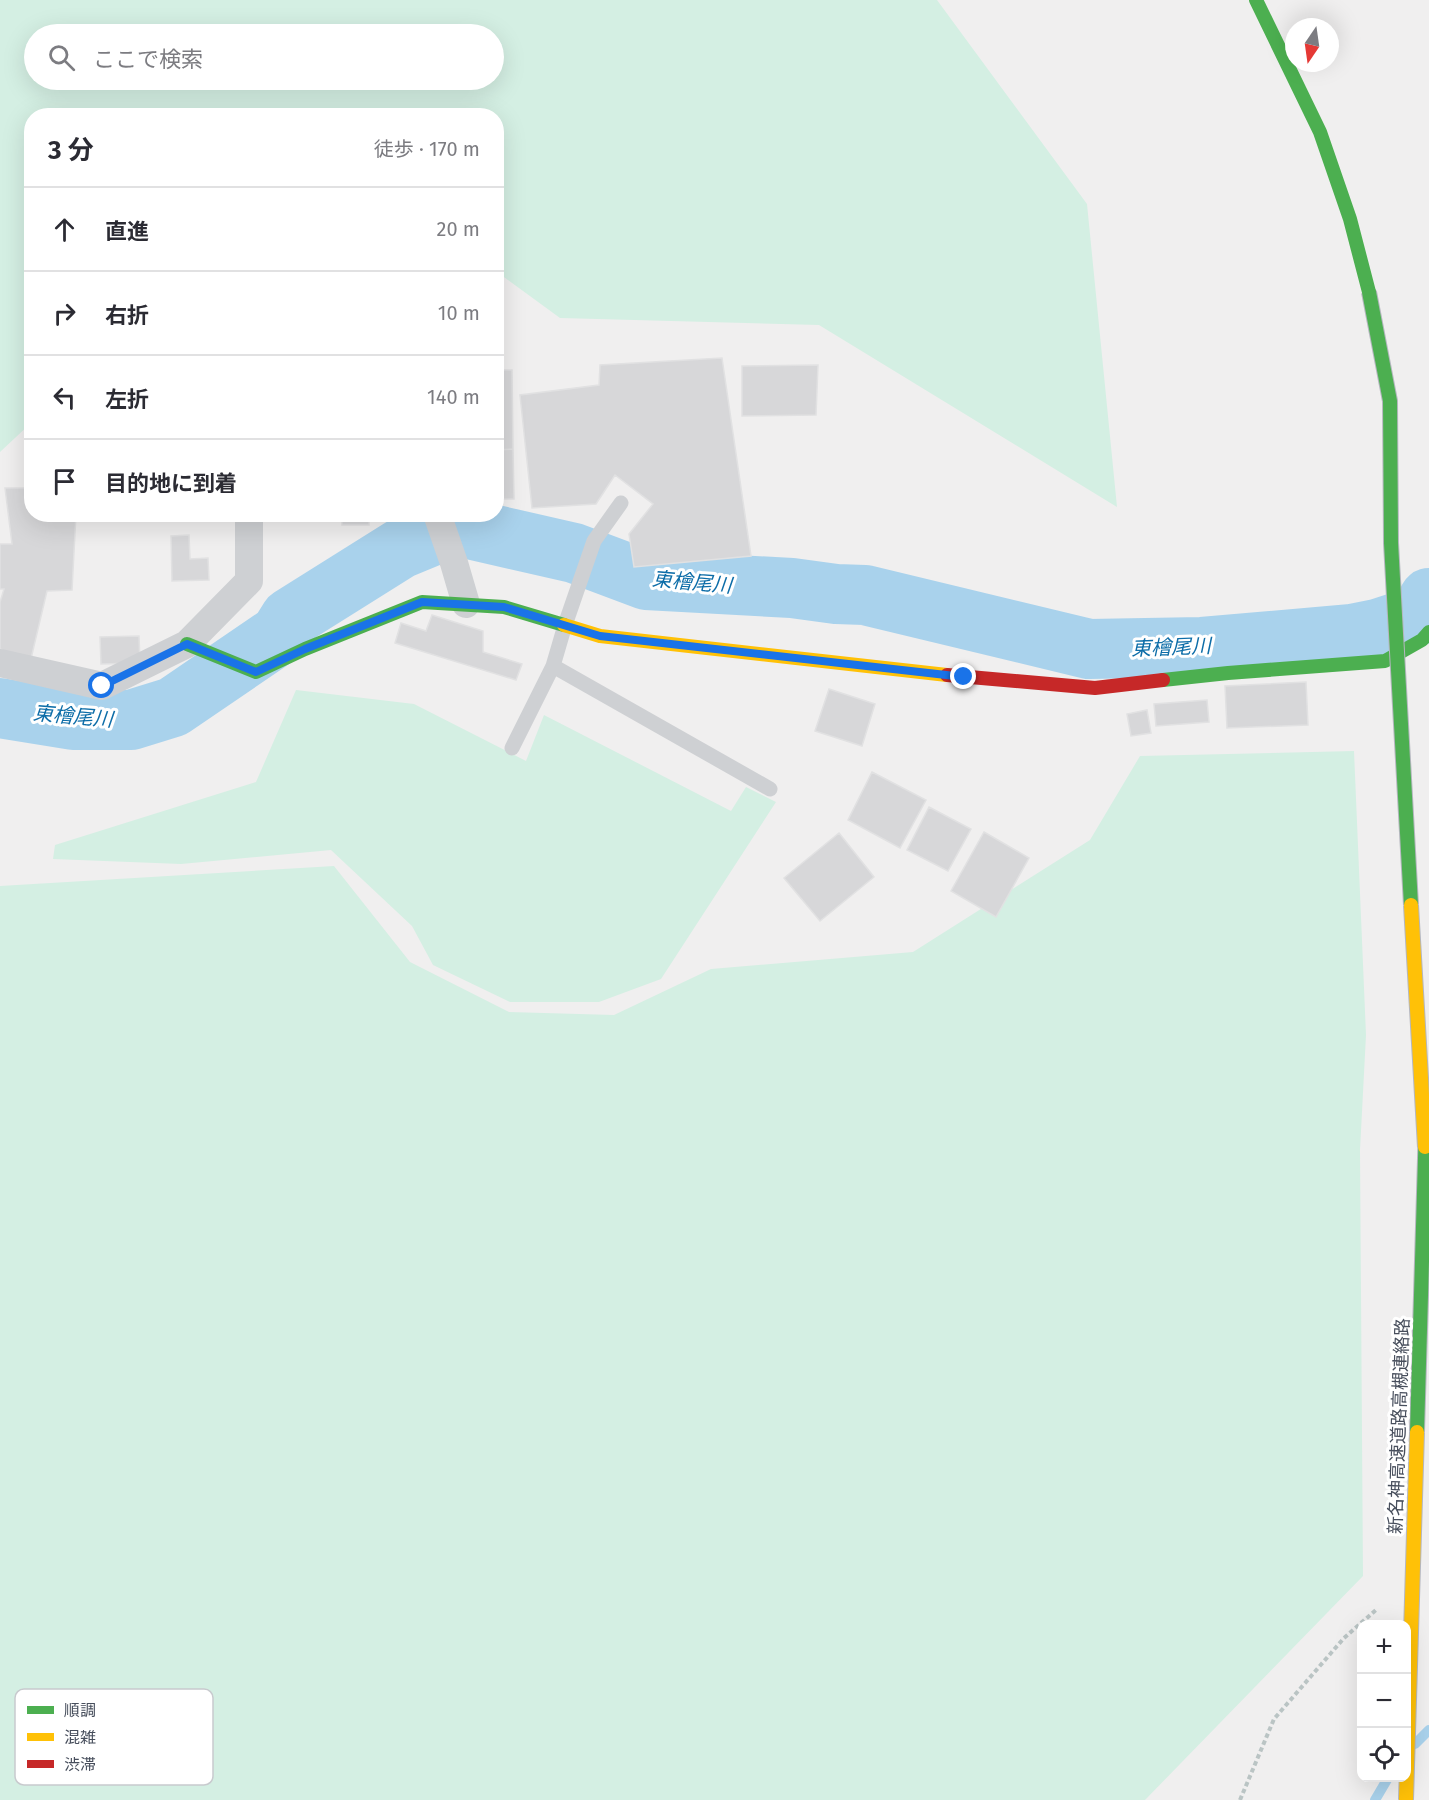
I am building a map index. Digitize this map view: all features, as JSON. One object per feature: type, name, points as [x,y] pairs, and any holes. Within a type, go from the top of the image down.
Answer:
[{"type":"main road","points":[[1256,0],[1320,132],[1350,219],[1369,292],[1390,401],[1391,543],[1425,1147]]},
{"type":"main road","points":[[187,644],[256,672],[305,649],[422,602],[466,604],[504,607],[600,636],[964,677],[1095,688],[1228,673],[1385,661],[1427,638]]},
{"type":"main road","name":"新名神高速道路高槻連絡路","points":[[1407,1800],[1429,1053]]},
{"type":"street","points":[[0,663],[102,686],[187,644],[249,581],[249,522]]},
{"type":"street","points":[[440,522],[466,604]]},
{"type":"lane","points":[[512,748],[553,666],[594,541],[621,503]]},
{"type":"lane","points":[[553,666],[770,789]]},
{"type":"path","points":[[1240,1800],[1274,1719],[1344,1638],[1379,1607]]},
{"type":"green space","points":[[0,0],[937,0],[1087,204],[1117,507],[819,325],[560,318],[504,277],[504,108],[24,108],[24,430],[0,452]]},
{"type":"green space","points":[[296,690],[414,704],[526,761],[544,715],[731,811],[746,787],[776,802],[661,979],[599,1002],[510,1002],[433,965],[412,926],[331,850],[181,864],[53,859],[55,845],[256,782]]},
{"type":"green space","points":[[1354,751],[1366,1035],[1360,1150],[1363,1576],[1145,1800],[0,1800],[0,886],[334,866],[410,962],[509,1012],[614,1015],[711,969],[913,952],[1090,840],[1140,756]]},
{"type":"building","points":[[722,358],[751,556],[634,567],[629,534],[653,504],[615,475],[596,504],[532,508],[520,395],[599,385],[600,365]]},
{"type":"building","points":[[818,365],[816,415],[742,416],[742,366]]},
{"type":"building","points":[[504,370],[512,370],[513,449],[504,450]]},
{"type":"building","points":[[513,449],[514,499],[504,499],[504,450]]},
{"type":"building","points":[[5,488],[24,488],[24,522],[76,522],[72,590],[47,591],[30,663],[0,649],[0,602],[4,589],[0,589],[0,544],[12,544]]},
{"type":"building","points":[[342,522],[369,522],[369,525],[342,525]]},
{"type":"building","points":[[189,535],[190,559],[208,558],[209,580],[172,581],[171,536]]},
{"type":"building","points":[[432,615],[483,631],[483,652],[522,664],[516,680],[395,643],[401,623],[426,631]]},
{"type":"building","points":[[139,636],[140,663],[101,664],[100,637]]},
{"type":"building","points":[[1306,682],[1308,725],[1227,728],[1225,686]]},
{"type":"building","points":[[829,689],[875,704],[862,746],[815,731]]},
{"type":"building","points":[[1207,700],[1209,722],[1156,726],[1154,704]]},
{"type":"building","points":[[1147,710],[1151,733],[1131,736],[1127,714]]},
{"type":"building","points":[[872,772],[926,800],[900,848],[848,820]]},
{"type":"building","points":[[929,807],[971,829],[948,871],[907,850]]},
{"type":"building","points":[[984,832],[1029,858],[996,917],[951,891]]},
{"type":"building","points":[[839,833],[874,877],[820,921],[784,878]]},
{"type":"waterway","name":"東檜尾川","points":[[0,708],[73,720],[131,720],[173,707],[280,634],[290,618],[400,549],[446,530],[469,529],[574,553],[646,580],[792,588],[865,595],[1089,649],[1202,647],[1352,634],[1377,629],[1420,615],[1429,598]]},
{"type":"waterway","points":[[1415,1744],[1429,1730]]},
{"type":"waterway","points":[[1375,1800],[1386,1782]]},
{"type":"traffic: fast","points":[[1256,0],[1320,132],[1350,219],[1369,292]]},
{"type":"traffic: fast","points":[[1369,292],[1390,401],[1391,543],[1411,905]]},
{"type":"traffic: fast","points":[[187,644],[256,672],[305,649],[422,602],[504,607],[564,625]]},
{"type":"traffic: fast","points":[[1163,680],[1385,661],[1422,640],[1429,632]]},
{"type":"traffic: fast","points":[[1417,1432],[1426,1124]]},
{"type":"traffic: slow","points":[[564,625],[600,636],[947,675]]},
{"type":"traffic: slow","points":[[1411,905],[1425,1147]]},
{"type":"traffic: slow","points":[[1406,1800],[1417,1432]]},
{"type":"traffic: jam","points":[[947,675],[1095,688],[1163,680]]},
{"type":"route","points":[[102,686],[187,644],[256,672],[305,649],[422,602],[504,607],[600,636],[964,677]]}]
